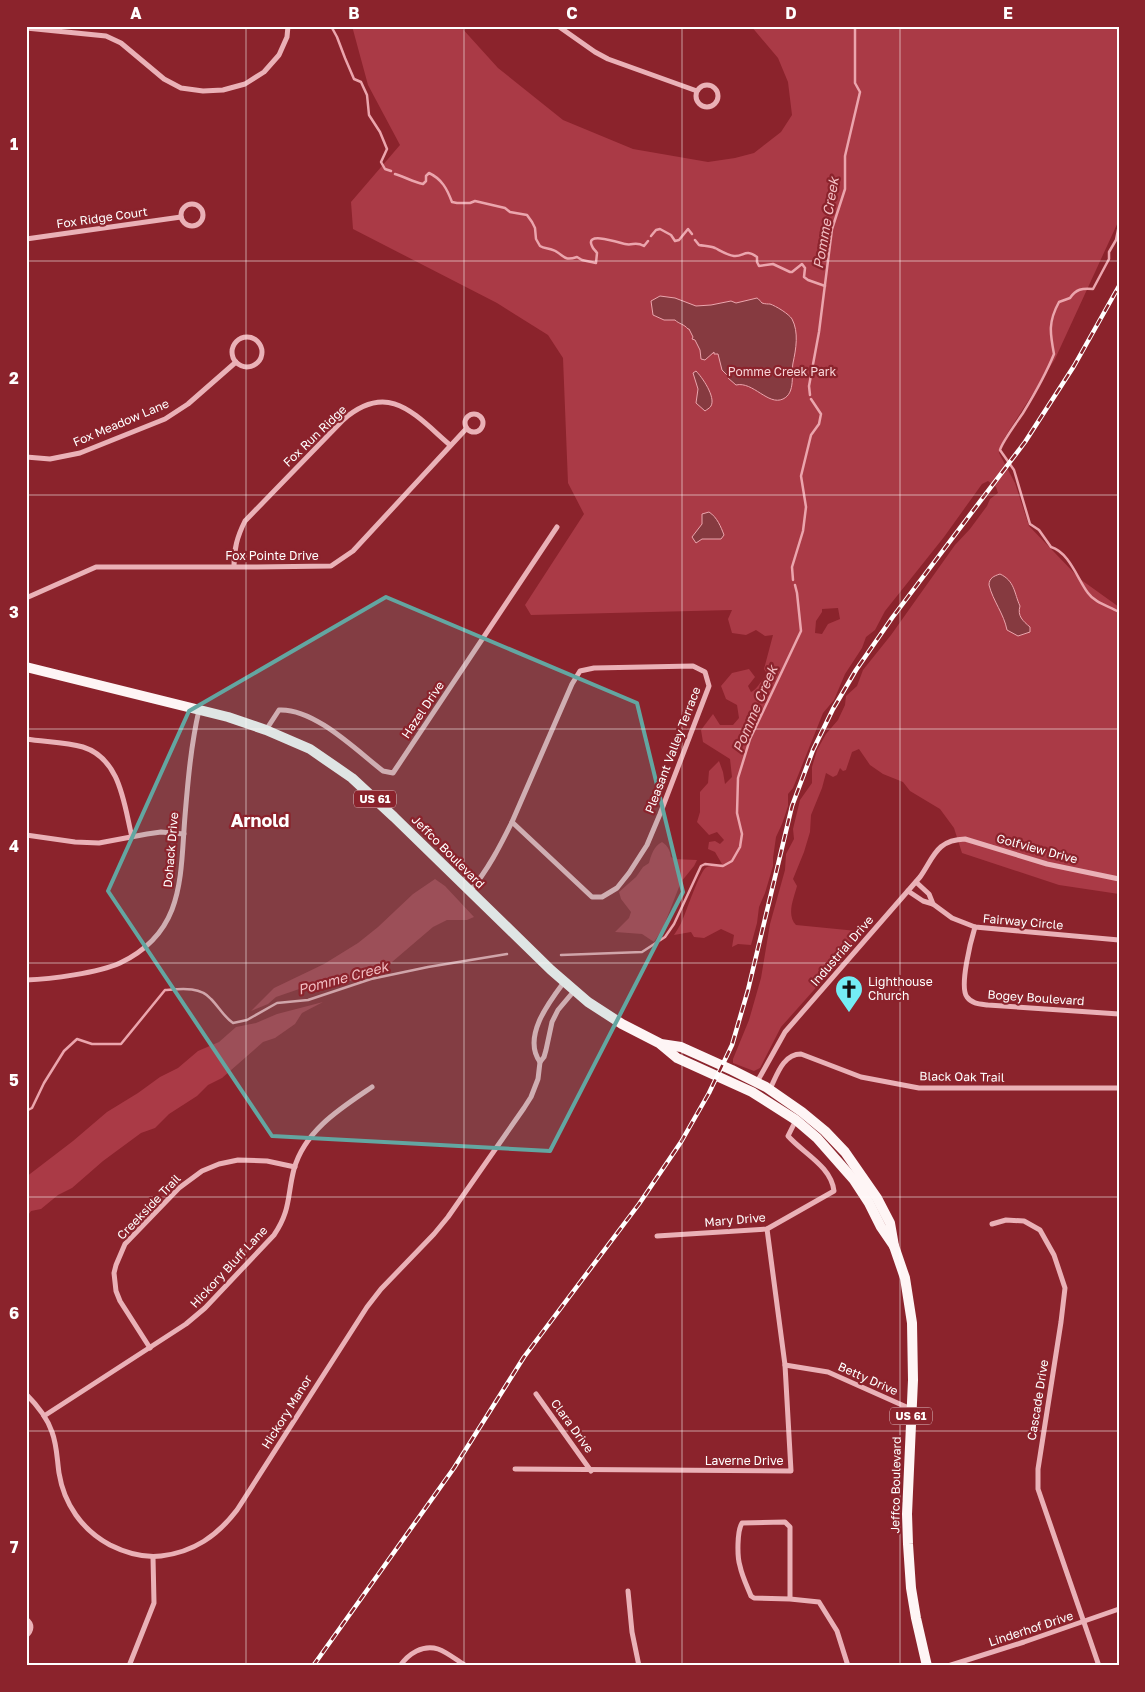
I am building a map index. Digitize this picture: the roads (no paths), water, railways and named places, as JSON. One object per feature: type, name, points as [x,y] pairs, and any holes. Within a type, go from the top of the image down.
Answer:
[{"type":"main road","name":"Jeffco Boulevard","points":[[26,667],[228,717],[266,730],[310,749],[352,778],[564,982],[588,1002],[622,1024],[660,1043],[677,1058],[752,1092],[796,1120],[817,1138],[854,1180],[894,1246]]},
{"type":"main road","name":"Jeffco Boulevard","points":[[660,1043],[681,1047],[757,1082],[802,1112],[825,1131],[845,1152],[877,1198],[890,1223],[894,1246],[904,1278],[912,1324],[913,1351],[907,1514],[908,1544],[911,1588],[927,1666]]},
{"type":"street","points":[[26,28],[106,36],[121,43],[164,79],[181,88],[203,91],[223,90],[245,84],[264,72],[279,55],[287,37],[288,26]]},
{"type":"street","points":[[558,26],[602,56],[697,91]]},
{"type":"street","points":[[704,85],[711,86],[717,93],[716,100],[709,106],[702,105],[697,100],[697,91],[704,85]]},
{"type":"street","name":"Fox Ridge Court","points":[[194,204],[202,211],[201,221],[195,225],[188,225],[181,217],[182,210],[187,205],[194,204]]},
{"type":"street","name":"Fox Ridge Court","points":[[26,239],[181,217]]},
{"type":"street","points":[[247,338],[259,344],[262,354],[258,363],[254,366],[244,367],[236,362],[232,353],[238,341],[247,338]]},
{"type":"street","name":"Fox Meadow Lane","points":[[26,457],[50,459],[80,453],[165,418],[188,404],[236,362]]},
{"type":"street","name":"Fox Run Ridge","points":[[234,566],[234,549],[244,521],[343,420],[356,410],[380,402],[401,406],[413,412],[450,445]]},
{"type":"street","name":"Fox Pointe Drive","points":[[26,598],[96,567],[331,566],[353,551],[466,428]]},
{"type":"street","name":"Hazel Drive","points":[[266,730],[279,710],[288,709],[317,719],[383,771],[393,773],[557,527]]},
{"type":"street","name":"Pleasant Valley Terrace","points":[[470,891],[482,877],[496,855],[572,684],[580,671],[594,668],[693,666],[705,672],[709,686],[660,814],[647,845],[617,888],[602,897],[592,897],[512,822]]},
{"type":"street","name":"Dohack Drive","points":[[26,980],[110,967],[129,958],[149,944],[168,920],[181,877],[189,760],[200,710]]},
{"type":"street","points":[[26,739],[83,747],[106,761],[120,786],[132,837]]},
{"type":"street","points":[[26,835],[91,843],[161,832],[184,834]]},
{"type":"street","name":"Golfview Drive","points":[[950,841],[965,839],[1047,864],[1119,879]]},
{"type":"street","name":"Industrial Drive","points":[[757,1082],[785,1032],[916,882],[925,871],[935,852],[942,845],[950,841]]},
{"type":"street","name":"Fairway Circle","points":[[916,882],[926,892],[933,904]]},
{"type":"street","name":"Fairway Circle","points":[[908,891],[920,899],[933,904],[952,918],[975,927],[1119,940]]},
{"type":"street","points":[[920,899],[926,892]]},
{"type":"street","name":"Bogey Boulevard","points":[[975,927],[969,950],[964,989],[966,996],[974,1003],[1119,1014]]},
{"type":"street","name":"Hickory Manor","points":[[26,1394],[51,1428],[63,1490],[72,1510],[94,1535],[116,1549],[127,1553],[153,1557],[172,1555],[212,1538],[228,1522],[367,1307],[381,1289],[448,1217],[524,1108],[534,1089],[540,1071],[540,1062],[534,1050],[539,1023],[548,1004],[564,982]]},
{"type":"street","name":"Hickory Manor","points":[[540,1062],[544,1057],[554,1017],[574,990]]},
{"type":"street","name":"Black Oak Trail","points":[[770,1090],[788,1057],[801,1054],[861,1077],[919,1088],[1119,1088]]},
{"type":"street","name":"Hickory Bluff Lane","points":[[44,1416],[196,1316],[274,1235],[286,1214],[294,1168],[304,1145],[319,1126],[372,1087]]},
{"type":"street","name":"Mary Drive","points":[[658,1236],[767,1230],[834,1191],[832,1180],[823,1168],[788,1136],[796,1120]]},
{"type":"street","name":"Creekside Trail","points":[[150,1348],[120,1301],[116,1291],[114,1274],[116,1264],[125,1244],[179,1188],[194,1176],[207,1169],[229,1162],[245,1160],[267,1161],[294,1168]]},
{"type":"street","name":"Cascade Drive","points":[[992,1224],[1006,1220],[1024,1221],[1040,1230],[1054,1255],[1065,1288],[1038,1469],[1038,1490],[1099,1666]]},
{"type":"street","name":"Laverne Drive","points":[[515,1469],[591,1471],[791,1470],[785,1365],[767,1230]]},
{"type":"street","name":"Betty Drive","points":[[785,1365],[828,1372],[911,1409]]},
{"type":"street","name":"Clara Drive","points":[[536,1394],[591,1471]]},
{"type":"street","points":[[790,1599],[790,1527],[788,1523],[740,1524],[739,1564],[751,1596],[754,1598],[817,1601],[838,1630],[848,1666]]},
{"type":"street","points":[[128,1666],[154,1603],[153,1557]]},
{"type":"street","points":[[628,1591],[632,1632],[639,1666]]},
{"type":"street","name":"Linderhof Drive","points":[[948,1666],[1119,1609]]},
{"type":"street","points":[[26,1619],[31,1623],[32,1628],[26,1636]]},
{"type":"street","points":[[400,1666],[405,1658],[420,1649],[438,1649],[466,1666]]},
{"type":"waterway","points":[[331,26],[354,79],[361,82],[367,95],[369,115],[380,132],[387,149],[381,162],[385,169],[391,171]]},
{"type":"waterway","name":"Pomme Creek","points":[[810,395],[809,386],[819,332],[832,229],[845,189],[845,156],[860,92],[855,83],[855,26]]},
{"type":"waterway","points":[[395,174],[423,184],[429,173],[444,185],[452,202],[470,203],[475,201],[505,208],[510,212],[527,215],[535,228],[536,239],[540,246],[555,251],[564,257],[577,257],[596,263],[597,253],[592,247],[591,241],[598,238],[644,246],[648,241]]},
{"type":"waterway","points":[[1119,225],[1116,240],[1109,252],[1109,259],[1093,289],[1080,290],[1070,298],[1059,302],[1053,316],[1051,328],[1054,354],[1036,392],[1000,450],[1014,470],[1030,524],[1039,530],[1051,547],[1063,554],[1091,596],[1098,602],[1119,612]]},
{"type":"waterway","points":[[651,236],[656,230],[660,229],[671,235],[675,241],[679,240],[688,229],[692,234]]},
{"type":"waterway","points":[[695,240],[699,245],[713,247],[726,254],[737,256],[747,253],[753,254],[757,257],[759,266],[773,264],[792,272],[802,264],[805,268],[804,277],[825,286]]},
{"type":"waterway","name":"Pomme Creek","points":[[793,580],[792,567],[803,531],[806,507],[801,476],[811,435],[819,424],[821,414],[811,399]]},
{"type":"waterway","name":"Pomme Creek","points":[[561,955],[642,952],[665,937],[674,924],[701,866],[705,864],[723,866],[732,861],[740,847],[742,834],[737,813],[738,778],[750,739],[801,631],[795,585]]},
{"type":"waterway","name":"Pomme Creek","points":[[26,1111],[32,1108],[44,1083],[64,1051],[77,1039],[92,1044],[121,1044],[165,990],[190,989],[201,992],[211,999],[233,1023],[247,1020],[277,1003],[308,1000],[371,979],[507,954]]},
{"type":"railway","points":[[313,1666],[454,1468],[524,1357],[639,1204],[681,1142],[709,1093],[732,1045],[748,990],[792,806],[813,750],[833,709],[856,670],[892,618],[1025,442],[1074,366],[1119,286]]},
{"type":"place","name":"Lighthouse Church","points":[[849,1013]]},
{"type":"district","name":"Arnold","points":[[260,821]]},
{"type":"park label","name":"Pomme Creek Park","points":[[782,372]]}]
